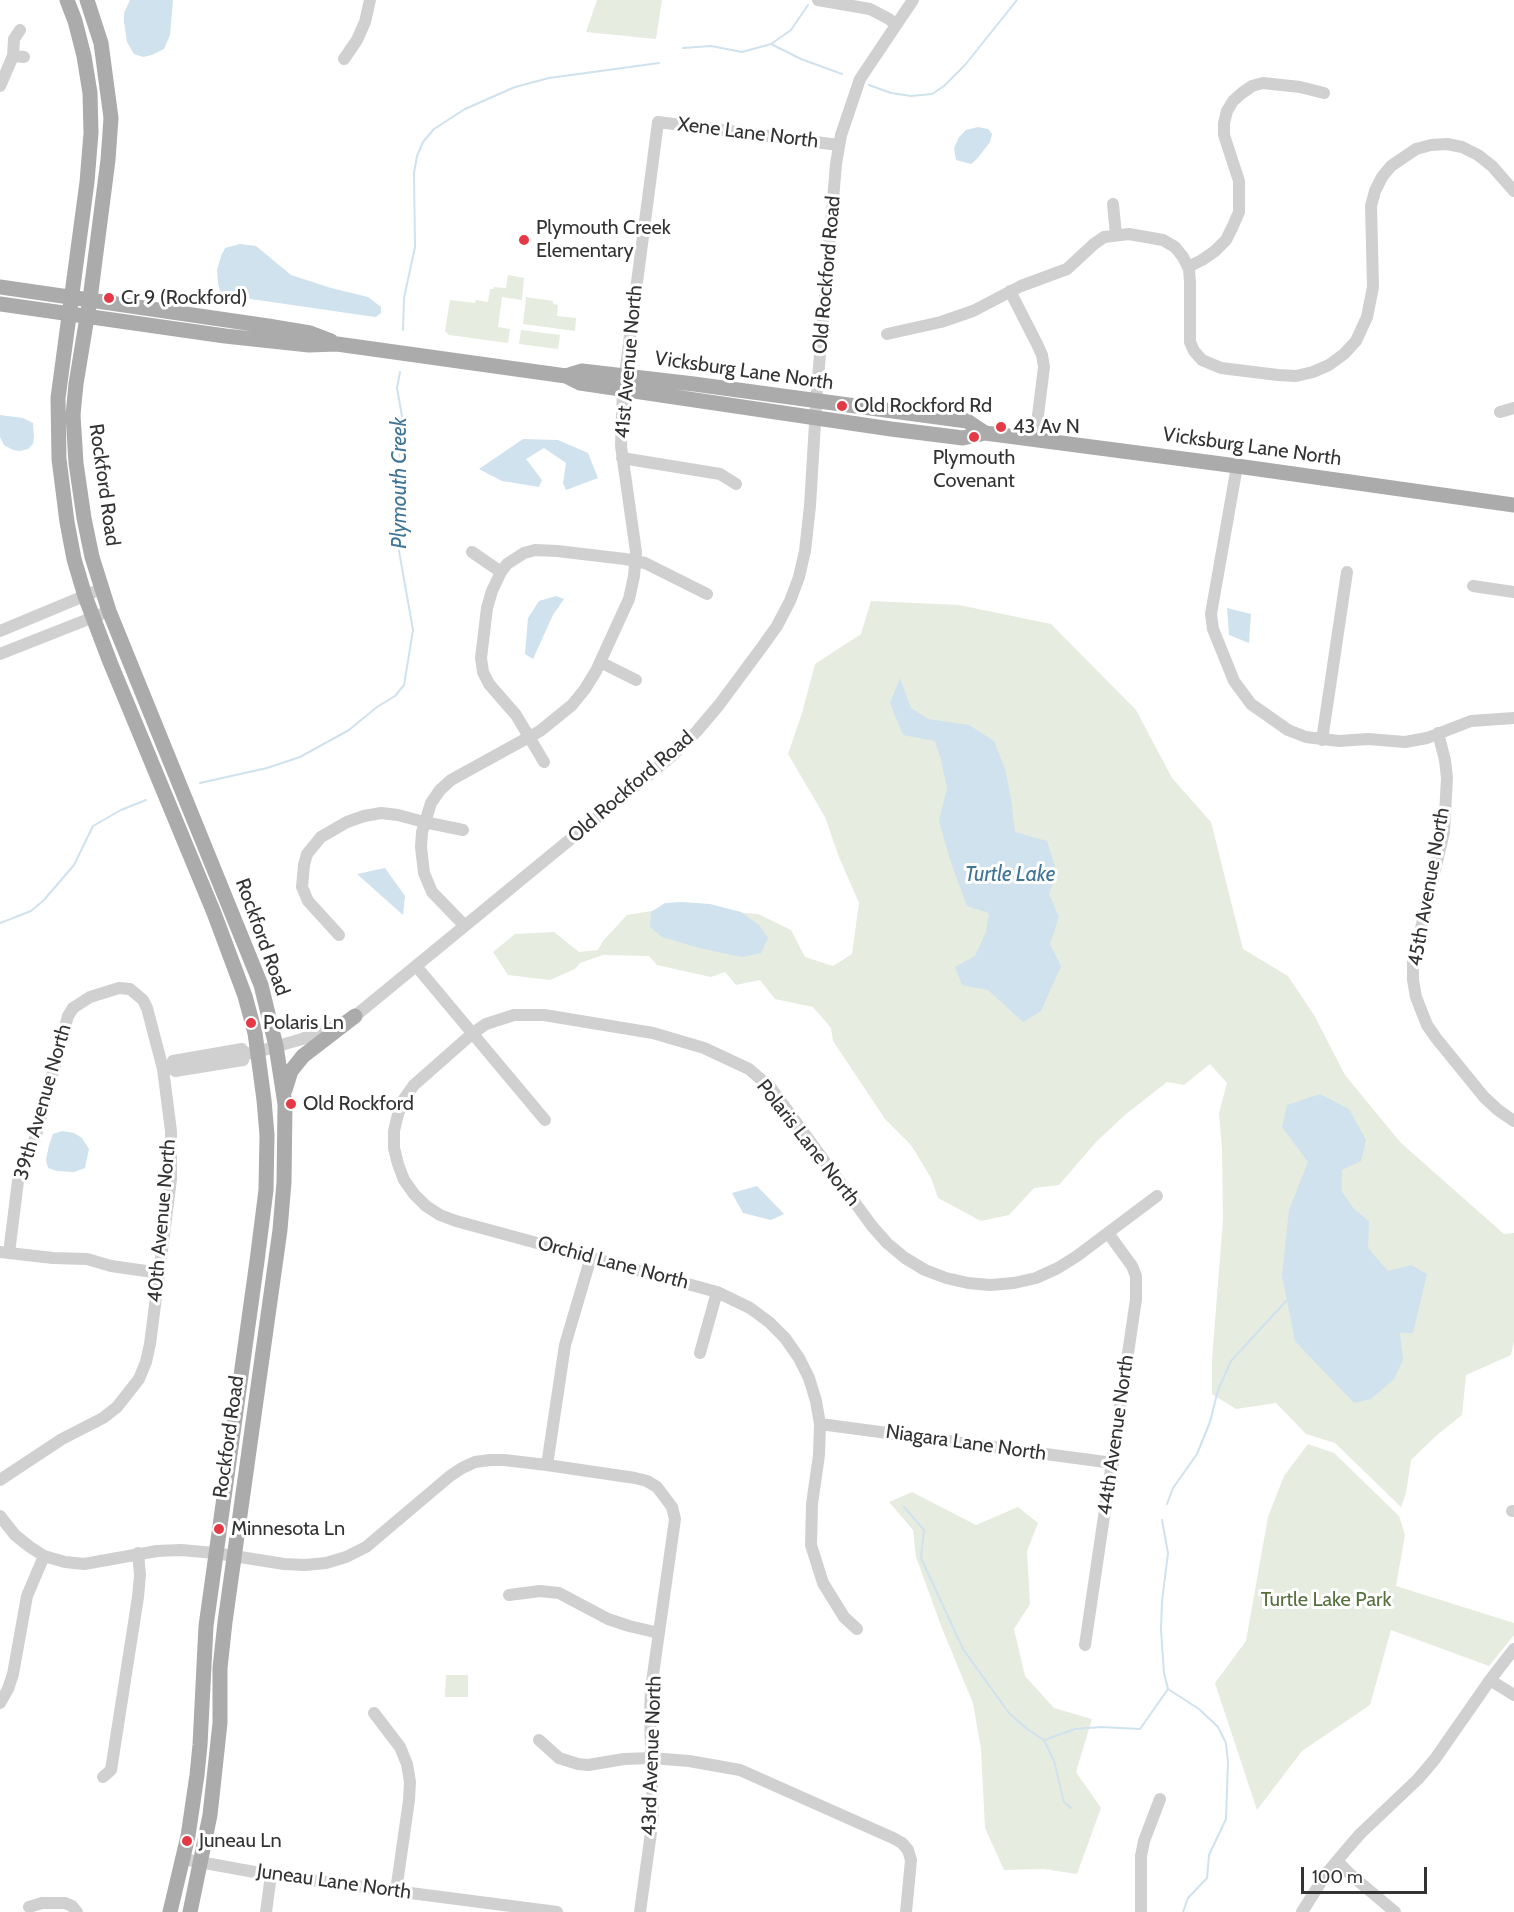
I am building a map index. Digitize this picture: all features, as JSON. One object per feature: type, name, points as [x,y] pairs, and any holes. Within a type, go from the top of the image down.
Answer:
[{"type":"main road","name":"Rockford Road","points":[[67,0],[84,56],[90,93],[91,134],[87,182],[58,398],[59,459],[67,522],[74,559],[85,596],[214,913],[245,996],[255,1033],[251,1053],[264,1100],[267,1135],[266,1190],[206,1626],[200,1745],[183,1859],[170,1912]]},
{"type":"main road","name":"Rockford Road","points":[[87,0],[101,43],[111,118],[108,160],[73,415],[76,463],[84,518],[101,589],[109,611],[261,984],[276,1046],[285,1104],[284,1182],[280,1230],[220,1668],[220,1723],[216,1771],[190,1912]]},
{"type":"main road","name":"Vicksburg Lane North","points":[[0,286],[310,333],[337,344]]},
{"type":"main road","name":"Vicksburg Lane North","points":[[0,304],[190,331],[309,345],[337,344],[566,376],[582,371],[623,383],[815,418],[963,438],[985,433],[1514,505]]},
{"type":"main road","name":"Vicksburg Lane North","points":[[623,383],[694,384],[967,422],[985,433]]},
{"type":"main road","points":[[285,1104],[287,1082],[298,1062],[355,1016]]},
{"type":"street","points":[[344,59],[357,40],[365,22],[370,0]]},
{"type":"street","points":[[818,0],[870,9],[896,25]]},
{"type":"street","name":"Old Rockford Road","points":[[167,1068],[175,1071],[243,1060],[251,1053],[328,1029],[355,1016],[673,755],[719,705],[777,626],[790,602],[805,551],[838,145],[860,79],[912,0]]},
{"type":"street","points":[[0,86],[5,69],[19,56],[14,39],[20,30]]},
{"type":"street","points":[[1188,267],[1215,251],[1226,240],[1239,212],[1239,181],[1224,135],[1227,111],[1233,101],[1247,89],[1263,83],[1300,87],[1324,93]]},
{"type":"street","name":"Xene Lane North","points":[[658,122],[838,145]]},
{"type":"street","name":"41st Avenue North","points":[[465,927],[432,892],[424,873],[421,848],[423,822],[431,803],[451,780],[529,738],[557,719],[572,705],[585,689],[600,662],[629,599],[635,561],[633,529],[622,458],[623,383],[658,122]]},
{"type":"street","points":[[887,334],[957,317],[1032,281],[1056,274],[1067,269],[1104,237],[1116,234],[1151,236],[1175,247],[1188,267],[1190,282],[1189,355],[1211,365],[1296,376],[1329,365],[1344,354],[1356,341],[1368,317],[1373,287],[1371,206],[1382,177],[1391,166],[1416,149],[1447,144],[1462,147],[1478,155],[1492,166],[1514,191]]},
{"type":"street","points":[[1113,204],[1116,234]]},
{"type":"street","points":[[1010,291],[1039,350],[1044,367],[1035,440]]},
{"type":"street","points":[[1500,412],[1514,408]]},
{"type":"street","points":[[622,458],[720,474],[736,484]]},
{"type":"street","points":[[1237,466],[1211,614],[1213,629],[1234,681],[1251,704],[1288,730],[1306,737],[1339,741],[1368,739],[1405,742],[1427,738],[1471,721],[1514,718]]},
{"type":"street","points":[[544,762],[516,715],[489,684],[482,665],[487,608],[501,572],[515,558],[535,550],[557,551],[645,563],[707,594]]},
{"type":"street","points":[[472,552],[501,572]]},
{"type":"street","points":[[1322,740],[1347,572]]},
{"type":"street","points":[[1473,586],[1514,592]]},
{"type":"street","points":[[0,631],[101,589]]},
{"type":"street","points":[[0,654],[109,611]]},
{"type":"street","points":[[600,662],[636,680]]},
{"type":"street","name":"45th Avenue North","points":[[1438,733],[1447,778],[1444,832],[1413,962],[1416,997],[1427,1025],[1436,1038],[1484,1097],[1514,1121]]},
{"type":"street","points":[[339,935],[308,901],[302,887],[307,854],[321,837],[347,822],[381,813],[399,814],[423,822],[463,830]]},
{"type":"street","points":[[416,966],[545,1120]]},
{"type":"street","name":"40th Avenue North","points":[[0,1480],[66,1436],[103,1418],[117,1407],[129,1393],[142,1370],[150,1344],[171,1179],[167,1068],[147,1008],[137,994],[130,989],[119,988],[90,997]]},
{"type":"street","name":"39th Avenue North","points":[[4,1252],[20,1174],[35,1139],[68,1017],[73,1008],[90,997]]},
{"type":"street","name":"Polaris Lane North","points":[[473,1033],[486,1024],[514,1015],[544,1015],[652,1033],[704,1048],[736,1062],[771,1088],[872,1226],[887,1243],[915,1264],[946,1278],[990,1285],[1036,1278],[1058,1268],[1157,1196]]},
{"type":"street","name":"Orchid Lane North","points":[[473,1033],[414,1085],[404,1099],[395,1128],[394,1148],[404,1180],[426,1206],[440,1215],[717,1292],[750,1308],[769,1322],[785,1338],[799,1358],[809,1378],[816,1401],[820,1424],[819,1455],[812,1504],[811,1545],[823,1583],[844,1617],[857,1629]]},
{"type":"street","name":"44th Avenue North","points":[[1085,1645],[1137,1287],[1132,1266],[1108,1233]]},
{"type":"street","points":[[4,1252],[53,1258],[87,1259],[111,1266],[159,1273]]},
{"type":"street","points":[[0,1516],[15,1536],[30,1548],[44,1556],[65,1562],[84,1564],[138,1554],[181,1550],[305,1565],[326,1563],[346,1557],[366,1547],[462,1468],[476,1462],[490,1460],[548,1465],[566,1345],[591,1257]]},
{"type":"street","points":[[700,1353],[717,1292]]},
{"type":"street","name":"Niagara Lane North","points":[[820,1424],[1113,1463]]},
{"type":"street","name":"43rd Avenue North","points":[[548,1465],[646,1481],[657,1487],[665,1496],[672,1507],[675,1519],[650,1713],[653,1818],[640,1912]]},
{"type":"street","points":[[103,1777],[111,1770],[138,1597],[140,1575],[138,1554]]},
{"type":"street","points":[[0,1703],[8,1689],[15,1666],[27,1596],[44,1556]]},
{"type":"street","points":[[509,1595],[540,1591],[559,1593],[608,1619],[659,1633]]},
{"type":"street","points":[[1302,1912],[1326,1874],[1360,1834],[1418,1779],[1435,1759],[1514,1649]]},
{"type":"street","points":[[1490,1680],[1514,1695]]},
{"type":"street","points":[[374,1713],[400,1747],[407,1764],[410,1782],[396,1892]]},
{"type":"street","points":[[539,1740],[559,1758],[578,1764],[588,1765],[624,1759],[651,1758],[689,1761],[740,1770],[902,1843],[908,1850],[911,1860],[906,1912]]},
{"type":"street","points":[[1141,1912],[1141,1856],[1144,1841],[1160,1799]]},
{"type":"street","name":"Juneau Lane North","points":[[183,1859],[271,1875],[557,1912]]},
{"type":"street","points":[[1337,1861],[1395,1912]]},
{"type":"street","points":[[266,1912],[271,1875]]},
{"type":"street","points":[[29,1907],[42,1903],[65,1903],[77,1912]]},
{"type":"green space","points":[[597,0],[662,0],[656,39],[586,32]]},
{"type":"green space","points":[[508,275],[524,278],[522,300],[502,297],[498,327],[510,329],[508,343],[449,335],[445,331],[450,300],[488,302],[490,289],[506,288]]},
{"type":"green space","points":[[526,297],[553,301],[553,304],[558,305],[557,316],[576,318],[575,331],[523,324]]},
{"type":"green space","points":[[521,330],[560,335],[558,349],[519,344]]},
{"type":"green space","points":[[871,601],[959,605],[1051,624],[1136,710],[1172,778],[1211,822],[1243,949],[1288,976],[1314,1015],[1345,1075],[1401,1143],[1504,1234],[1514,1233],[1514,1341],[1511,1355],[1466,1375],[1462,1415],[1411,1460],[1406,1493],[1401,1507],[1335,1443],[1306,1434],[1276,1403],[1236,1409],[1212,1394],[1212,1360],[1223,1219],[1219,1113],[1227,1083],[1210,1064],[1184,1085],[1167,1082],[1126,1114],[1096,1142],[1059,1185],[1034,1188],[1009,1215],[981,1221],[938,1198],[931,1178],[911,1145],[885,1119],[833,1041],[831,1028],[813,1007],[775,999],[760,980],[736,985],[725,972],[711,977],[657,965],[649,956],[603,955],[580,963],[575,969],[550,980],[508,975],[493,952],[515,934],[554,932],[579,952],[598,950],[603,941],[627,915],[676,907],[758,914],[791,930],[805,957],[833,966],[852,954],[859,903],[825,817],[788,754],[815,664],[861,634]]},
{"type":"green space","name":"Turtle Lake Park","points":[[1308,1444],[1334,1453],[1399,1516],[1405,1535],[1396,1586],[1514,1623],[1514,1635],[1489,1666],[1391,1630],[1370,1705],[1302,1751],[1257,1810],[1215,1683],[1246,1641],[1268,1517],[1284,1476]]},
{"type":"green space","points":[[912,1492],[976,1525],[1018,1507],[1038,1523],[1027,1551],[1030,1604],[1014,1629],[1025,1676],[1054,1708],[1092,1719],[1076,1772],[1101,1808],[1077,1874],[1044,1869],[1004,1870],[985,1828],[981,1749],[973,1703],[916,1557],[913,1530],[889,1502]]},
{"type":"green space","points":[[446,1675],[468,1675],[468,1697],[445,1697]]},
{"type":"water","points":[[130,0],[173,0],[170,35],[164,49],[143,57],[134,54],[127,42],[124,22],[124,13]]},
{"type":"water","points":[[978,127],[988,129],[992,134],[990,142],[971,164],[956,160],[954,148],[959,137],[966,130]]},
{"type":"water","points":[[240,244],[256,246],[291,275],[368,297],[381,307],[381,313],[376,317],[230,296],[220,291],[217,270],[225,248]]},
{"type":"water","points":[[0,415],[23,418],[33,423],[33,444],[28,449],[13,450],[4,445],[0,437]]},
{"type":"water","points":[[523,439],[558,440],[588,453],[598,478],[566,490],[563,483],[566,463],[544,448],[526,459],[542,480],[539,487],[502,481],[479,469]]},
{"type":"water","points":[[556,596],[564,599],[553,615],[533,659],[525,654],[528,618],[539,601]]},
{"type":"water","points":[[1227,608],[1251,614],[1249,643],[1229,635]]},
{"type":"water","name":"Turtle Lake","points":[[900,678],[911,708],[928,719],[969,725],[994,741],[1005,769],[1015,832],[1047,841],[1057,873],[1049,894],[1059,917],[1050,944],[1061,966],[1041,1011],[1023,1022],[988,990],[962,985],[955,967],[975,956],[986,932],[989,913],[967,906],[951,863],[939,821],[947,788],[935,741],[903,735],[890,703]]},
{"type":"water","points":[[385,868],[405,896],[403,915],[357,874]]},
{"type":"water","points":[[665,903],[710,904],[741,912],[759,925],[768,938],[761,953],[742,957],[699,948],[662,937],[650,927],[651,912]]},
{"type":"water","points":[[1320,1094],[1349,1109],[1366,1140],[1361,1161],[1342,1170],[1342,1192],[1354,1209],[1369,1221],[1368,1248],[1388,1271],[1411,1265],[1427,1274],[1413,1333],[1400,1333],[1403,1360],[1394,1379],[1371,1399],[1354,1403],[1295,1341],[1282,1275],[1289,1210],[1308,1162],[1282,1127],[1287,1105]]},
{"type":"water","points":[[62,1131],[74,1133],[82,1138],[89,1149],[85,1168],[74,1172],[48,1168],[46,1160],[53,1134]]},
{"type":"water","points":[[757,1186],[784,1214],[771,1220],[743,1213],[732,1193]]},
{"type":"waterway","points":[[869,85],[891,93],[911,96],[932,94],[944,86],[965,65],[1017,0]]},
{"type":"waterway","name":"Plymouth Creek","points":[[683,48],[711,46],[742,52],[771,44],[791,30],[808,5]]},
{"type":"waterway","points":[[771,44],[801,59],[842,74]]},
{"type":"waterway","name":"Plymouth Creek","points":[[403,330],[404,298],[415,247],[414,173],[417,156],[423,142],[434,129],[465,109],[515,87],[549,78],[659,63]]},
{"type":"waterway","name":"Plymouth Creek","points":[[200,783],[267,768],[300,757],[349,730],[377,707],[395,696],[404,685],[413,630],[396,534],[397,478],[403,422],[397,388],[400,372]]},
{"type":"waterway","name":"Plymouth Creek","points":[[0,923],[31,911],[44,900],[74,865],[93,826],[121,810],[146,800]]},
{"type":"waterway","points":[[1167,1504],[1173,1488],[1197,1454],[1210,1422],[1218,1390],[1231,1361],[1287,1300]]},
{"type":"waterway","points":[[904,1507],[924,1530],[921,1558],[963,1649],[1009,1713],[1027,1729],[1044,1740],[1075,1729],[1101,1727],[1140,1729],[1168,1689]]},
{"type":"waterway","points":[[1162,1520],[1168,1553],[1161,1630],[1164,1673],[1168,1689],[1199,1709],[1218,1727],[1226,1743],[1228,1762],[1226,1819],[1209,1855],[1207,1878],[1188,1898],[1183,1912]]},
{"type":"waterway","points":[[1044,1740],[1054,1761],[1064,1802],[1071,1808]]},
{"type":"place","name":"Plymouth Creek Elementary","points":[[524,240]]},
{"type":"place","name":"Cr 9 (Rockford)","points":[[109,298]]},
{"type":"place","name":"Old Rockford Rd","points":[[842,406]]},
{"type":"place","name":"43 Av N","points":[[1001,427]]},
{"type":"place","name":"Plymouth Covenant","points":[[974,437]]},
{"type":"place","name":"Polaris Ln","points":[[251,1023]]},
{"type":"place","name":"Old Rockford","points":[[291,1104]]},
{"type":"place","name":"Minnesota Ln","points":[[219,1529]]},
{"type":"place","name":"Juneau Ln","points":[[187,1841]]}]
